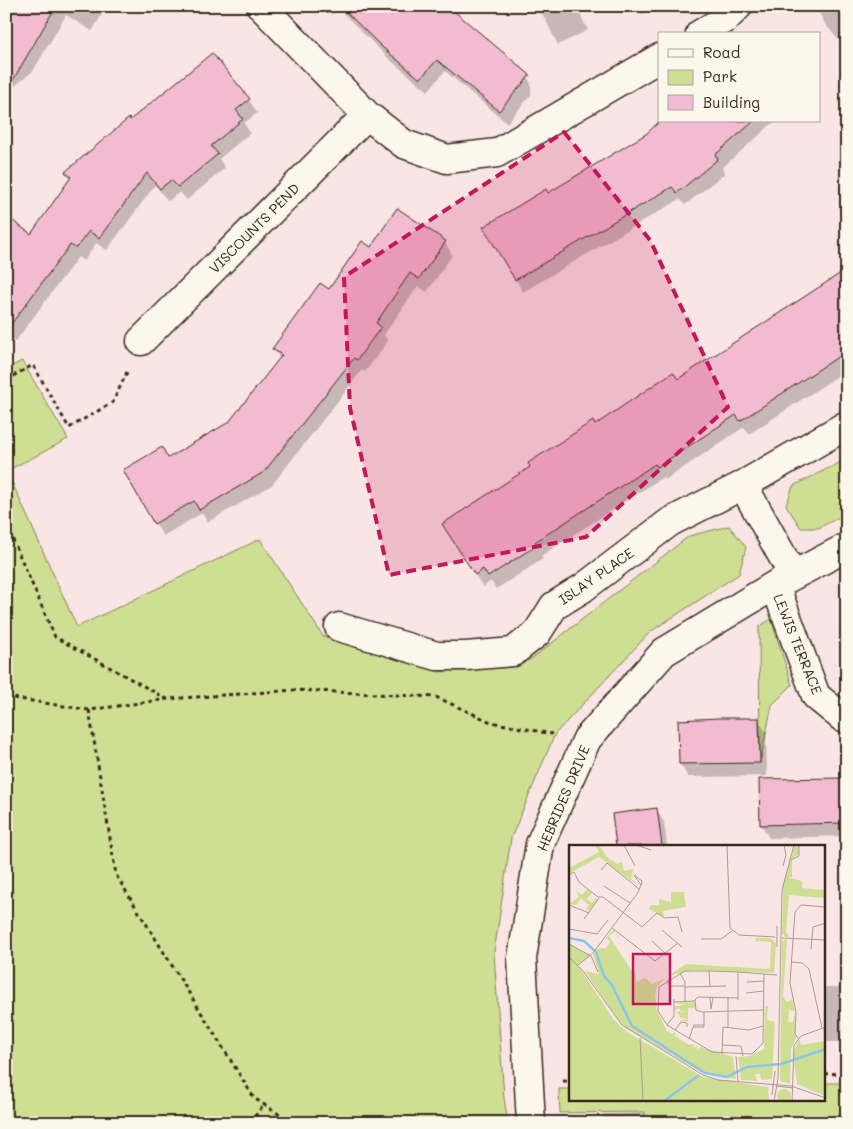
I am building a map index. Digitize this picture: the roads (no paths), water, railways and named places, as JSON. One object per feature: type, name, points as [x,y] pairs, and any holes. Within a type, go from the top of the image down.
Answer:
[{"type":"street","points":[[261,6],[367,115],[404,144],[447,158],[497,153],[658,59]]},
{"type":"street","points":[[703,32],[725,19],[738,6]]},
{"type":"street","name":"VISCOUNTS PEND","points":[[141,342],[367,115]]},
{"type":"street","name":"ISLAY PLACE","points":[[338,627],[437,656],[466,656],[513,652],[537,633],[554,606],[583,588],[670,522],[743,485],[847,425]]},
{"type":"street","points":[[743,485],[784,580]]},
{"type":"street","name":"HEBRIDES DRIVE","points":[[531,1123],[522,958],[540,844],[587,739],[664,652],[784,580],[847,547]]},
{"type":"street","name":"LEWIS TERRACE","points":[[784,580],[816,696],[843,718],[847,719]]}]
